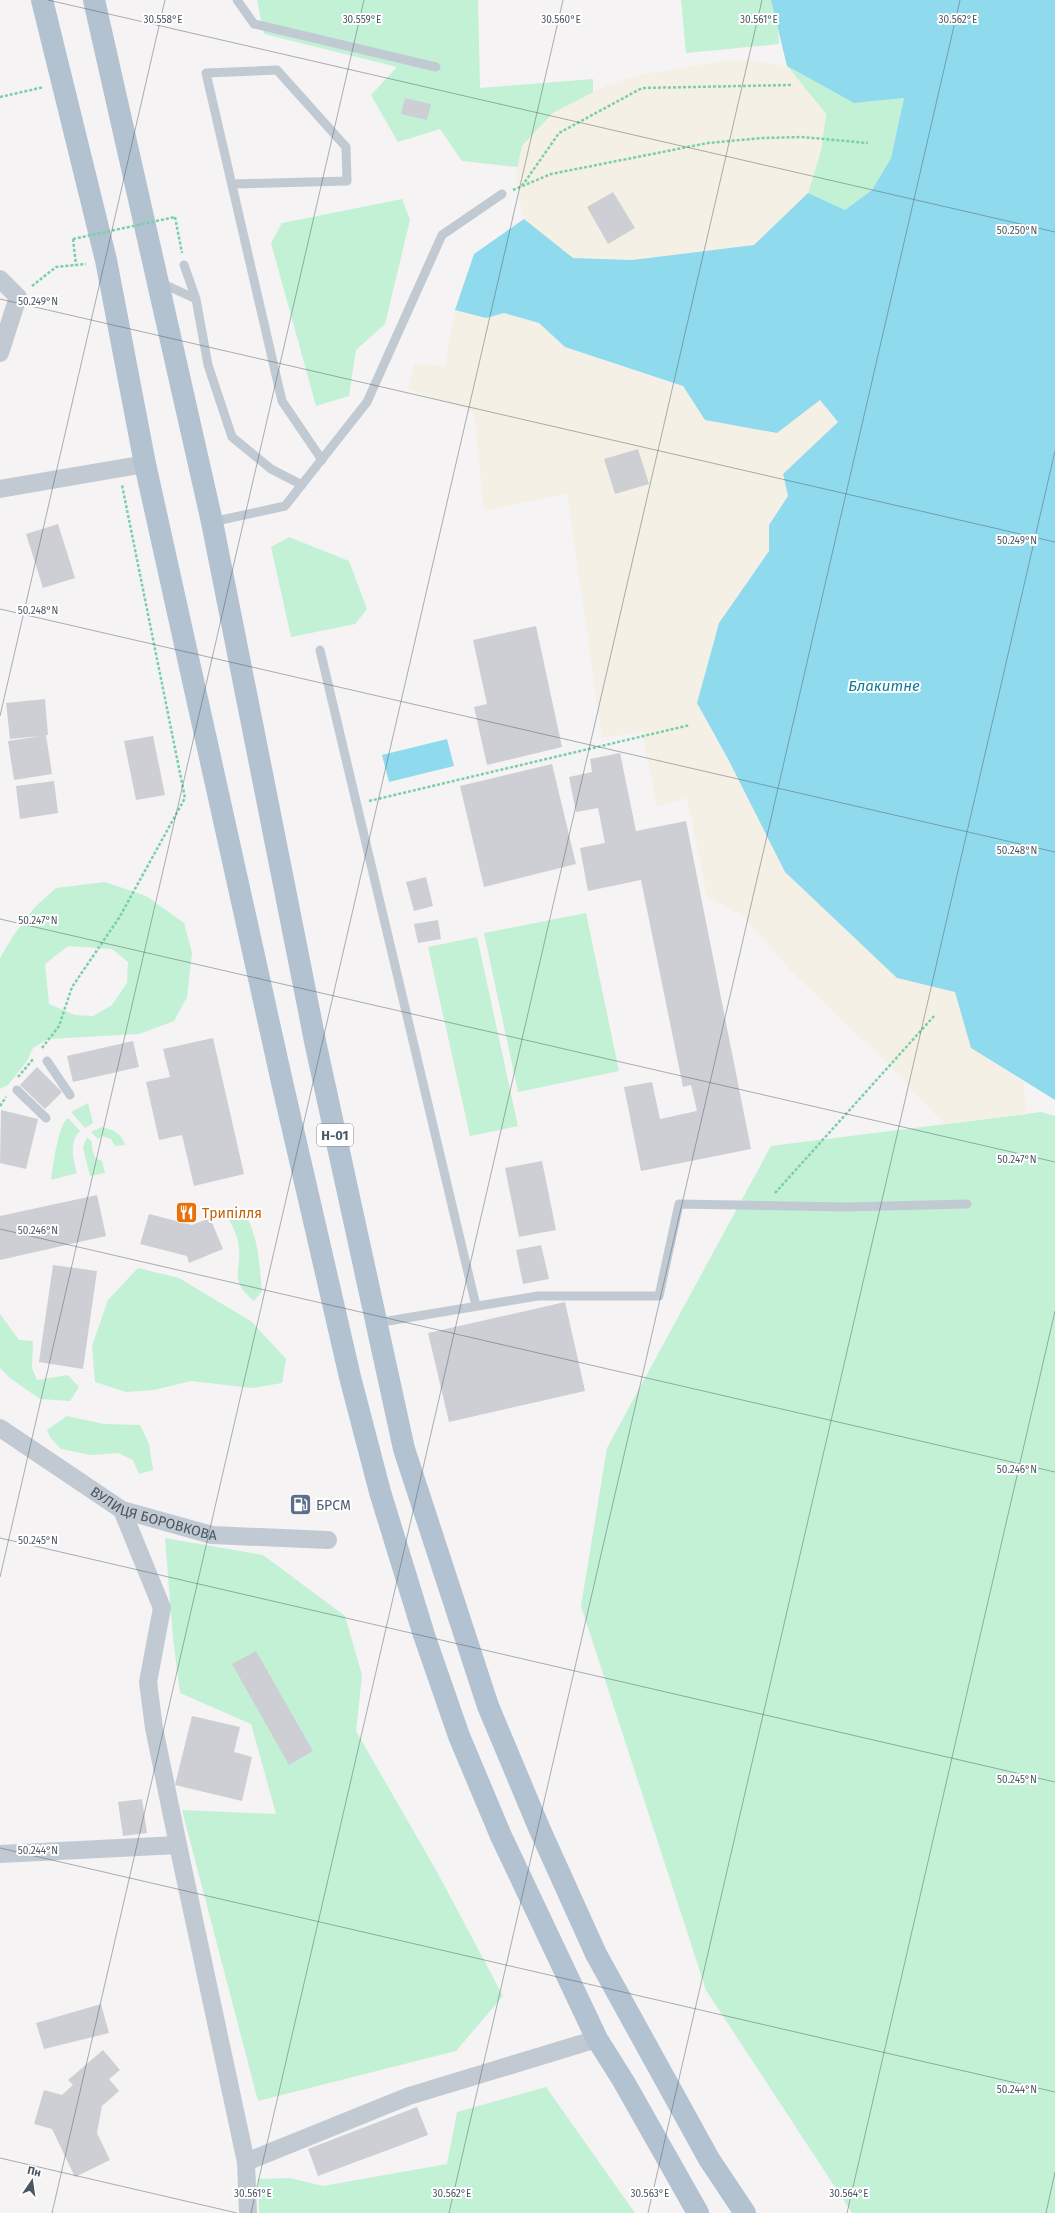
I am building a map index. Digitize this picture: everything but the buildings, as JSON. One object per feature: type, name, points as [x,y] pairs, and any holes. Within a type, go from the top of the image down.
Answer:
[{"type":"main road","name":"Н-01","points":[[42,0],[106,260],[145,464],[282,1082],[350,1377],[380,1492],[424,1635],[459,1736],[500,1836],[597,2040],[624,2082],[698,2213]]},
{"type":"main road","name":"Н-01","points":[[94,0],[212,522],[316,1046],[404,1449],[491,1714],[540,1830],[596,1954],[709,2159],[745,2213]]},
{"type":"street","points":[[0,279],[18,297],[0,353]]},
{"type":"street","points":[[0,488],[145,464]]},
{"type":"street","name":"ВУЛИЦЯ БОРОВКОВА","points":[[0,1428],[122,1510],[212,1535],[328,1540]]},
{"type":"street","points":[[122,1510],[162,1608],[148,1682],[154,1728],[246,2162],[248,2213]]},
{"type":"street","points":[[0,1854],[178,1846]]},
{"type":"street","points":[[246,2162],[409,2096],[597,2040]]},
{"type":"lane","points":[[237,0],[254,24],[436,68]]},
{"type":"lane","points":[[232,184],[347,181],[346,147],[277,70],[206,73],[282,400],[322,460]]},
{"type":"lane","points":[[212,522],[285,506],[367,402],[442,235],[502,194]]},
{"type":"lane","points":[[184,266],[196,299],[208,365],[232,437],[271,469],[302,485]]},
{"type":"lane","points":[[158,282],[196,299]]},
{"type":"lane","points":[[320,650],[476,1306]]},
{"type":"lane","points":[[47,1061],[70,1095]]},
{"type":"lane","points":[[13,1090],[46,1118]]},
{"type":"lane","points":[[376,1323],[538,1296],[659,1296],[679,1204],[846,1207],[967,1204]]},
{"type":"path","points":[[0,97],[62,83]]},
{"type":"path","points":[[521,186],[559,133],[642,88],[792,85]]},
{"type":"path","points":[[502,194],[551,174],[708,143],[762,138],[802,137],[868,143]]},
{"type":"path","points":[[76,265],[73,239],[175,217],[184,266]]},
{"type":"path","points":[[18,297],[56,267],[106,260]]},
{"type":"path","points":[[16,1080],[59,1026],[72,987],[119,918],[185,798],[119,469]]},
{"type":"path","points":[[356,804],[690,725]]},
{"type":"path","points":[[764,1205],[935,1015]]},
{"type":"path","points":[[0,1106],[13,1090]]},
{"type":"green space","points":[[257,0],[478,0],[480,88],[593,79],[593,93],[553,113],[522,146],[518,167],[462,161],[440,129],[398,142],[371,95],[397,67],[264,34]]},
{"type":"green space","points":[[681,0],[775,0],[779,44],[686,53]]},
{"type":"green space","points":[[787,66],[854,103],[904,98],[891,158],[872,190],[845,210],[808,193],[821,150],[826,114]]},
{"type":"green space","points":[[402,199],[410,220],[385,324],[356,350],[349,396],[316,406],[271,243],[282,223]]},
{"type":"green space","points":[[289,537],[349,561],[367,609],[355,624],[291,637],[271,547]]},
{"type":"green space","points":[[105,882],[146,896],[184,923],[192,953],[187,997],[174,1021],[139,1034],[48,1039],[33,1048],[27,1061],[8,1085],[0,1089],[0,958],[13,936],[35,907],[56,888]],"holes":[[[68,946],[112,949],[128,962],[127,983],[112,1005],[93,1016],[75,1015],[49,1004],[45,964]]]},
{"type":"green space","points":[[586,913],[619,1071],[518,1092],[484,933]]},
{"type":"green space","points":[[477,937],[518,1126],[470,1136],[428,947]]},
{"type":"green space","points":[[88,1103],[93,1123],[85,1128],[71,1112]]},
{"type":"green space","points":[[1041,1112],[1055,1116],[1055,2213],[852,2213],[706,1990],[581,1606],[607,1448],[771,1146]]},
{"type":"green space","points":[[68,1118],[80,1131],[74,1140],[73,1145],[73,1157],[77,1173],[51,1180],[61,1128]]},
{"type":"green space","points":[[102,1127],[110,1129],[119,1135],[125,1145],[115,1146],[111,1139],[102,1136],[98,1139],[91,1132]]},
{"type":"green space","points":[[87,1137],[92,1142],[95,1158],[102,1161],[105,1173],[90,1176],[83,1148]]},
{"type":"green space","points":[[243,1211],[255,1239],[259,1260],[262,1291],[254,1301],[246,1293],[238,1280],[238,1242],[236,1233],[229,1219]]},
{"type":"green space","points":[[138,1268],[179,1278],[252,1322],[286,1359],[282,1383],[252,1388],[191,1381],[154,1390],[126,1392],[95,1382],[92,1346],[108,1300]]},
{"type":"green space","points":[[0,1314],[19,1340],[33,1341],[32,1368],[37,1380],[68,1375],[79,1387],[70,1401],[40,1399],[10,1378],[0,1368]]},
{"type":"green space","points":[[67,1416],[104,1424],[140,1425],[149,1444],[153,1470],[139,1474],[133,1460],[118,1453],[91,1455],[61,1449],[50,1437],[47,1430]]},
{"type":"green space","points":[[165,1538],[263,1555],[345,1616],[362,1675],[356,1731],[437,1872],[503,1996],[456,2051],[258,2101],[182,1810],[276,1814],[251,1724],[180,1693],[173,1638]]},
{"type":"green space","points":[[546,2087],[635,2213],[259,2213],[258,2179],[290,2178],[323,2186],[447,2164],[457,2112]]},
{"type":"sand","points":[[737,59],[787,66],[826,114],[821,150],[808,193],[754,245],[632,260],[573,258],[524,219],[515,180],[522,146],[553,113],[605,86],[638,75]]},
{"type":"sand","points":[[455,310],[486,318],[503,313],[539,323],[565,347],[683,386],[706,420],[777,433],[820,399],[838,422],[783,474],[788,496],[769,525],[769,551],[719,623],[697,703],[728,759],[785,872],[897,977],[955,992],[971,1048],[1023,1081],[1027,1114],[944,1124],[888,1064],[794,974],[742,915],[707,897],[687,798],[657,807],[642,732],[602,738],[567,494],[484,511],[474,413],[408,389],[414,363],[445,366]]},
{"type":"water","name":"Блакитне","points":[[771,0],[1055,0],[1055,1100],[971,1048],[955,992],[897,978],[785,872],[728,759],[697,703],[719,623],[769,551],[769,525],[788,496],[783,474],[838,422],[820,400],[777,433],[705,420],[683,386],[565,347],[539,323],[504,313],[486,318],[455,310],[474,254],[524,219],[573,258],[632,260],[754,245],[808,193],[845,210],[872,190],[891,158],[904,98],[854,103],[787,66]]},
{"type":"water","points":[[447,739],[454,766],[389,782],[382,755]]},
{"type":"place","name":"Трипілля","points":[[186,1213]]},
{"type":"place","name":"БРСМ","points":[[300,1505]]}]
